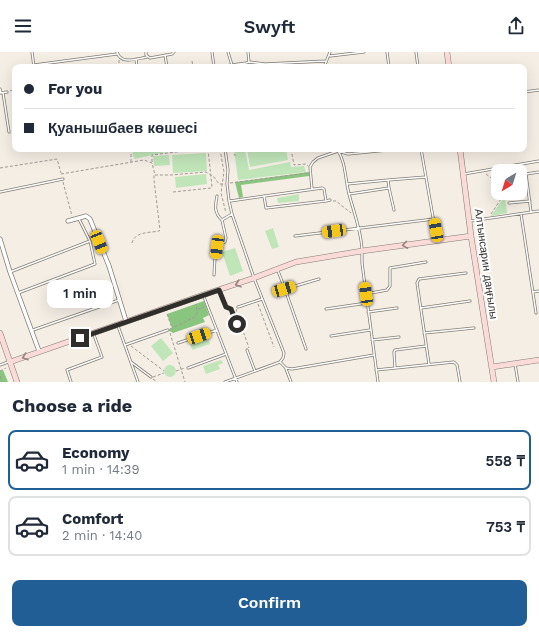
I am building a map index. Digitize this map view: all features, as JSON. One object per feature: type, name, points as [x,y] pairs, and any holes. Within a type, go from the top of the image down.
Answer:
[{"type":"street","points":[[447,52],[449,64]]},
{"type":"street","name":"Алтынсарин даңғылы","points":[[460,152],[471,236],[494,382]]},
{"type":"street","points":[[71,220],[86,216],[90,218],[109,266],[126,321]]},
{"type":"street","points":[[10,362],[254,278],[296,262],[471,236]]},
{"type":"street","points":[[0,239],[10,272],[40,352]]},
{"type":"street","points":[[0,333],[17,382]]},
{"type":"street","points":[[492,367],[539,360]]},
{"type":"lane","points":[[32,52],[34,64]]},
{"type":"lane","points":[[146,52],[147,57]]},
{"type":"lane","points":[[48,64],[117,54],[124,60],[147,57],[150,58],[172,54],[174,52]]},
{"type":"lane","points":[[212,52],[214,64]]},
{"type":"lane","points":[[228,52],[232,64]]},
{"type":"lane","points":[[248,52],[249,62]]},
{"type":"lane","points":[[325,64],[326,60],[330,56],[364,52]]},
{"type":"lane","points":[[387,52],[389,64]]},
{"type":"lane","points":[[416,52],[418,64]]},
{"type":"lane","points":[[165,55],[166,64]]},
{"type":"lane","points":[[136,59],[137,64]]},
{"type":"lane","points":[[238,64],[249,62],[265,64],[326,60]]},
{"type":"lane","points":[[0,89],[9,132]]},
{"type":"lane","points":[[527,92],[539,90]]},
{"type":"lane","points":[[1,93],[7,92]]},
{"type":"lane","points":[[225,152],[228,170],[227,184],[232,214],[254,278],[284,353],[284,358],[280,362],[225,382]]},
{"type":"lane","points":[[312,189],[310,167],[318,158],[332,152]]},
{"type":"lane","points":[[338,152],[343,162],[347,184],[358,219],[370,330],[378,382]]},
{"type":"lane","points":[[342,152],[348,154],[368,152]]},
{"type":"lane","points":[[422,152],[438,241]]},
{"type":"lane","points":[[464,174],[539,161]]},
{"type":"lane","points":[[527,174],[539,172]]},
{"type":"lane","points":[[347,184],[426,177]]},
{"type":"lane","points":[[0,192],[62,179]]},
{"type":"lane","points":[[388,180],[394,210]]},
{"type":"lane","points":[[527,181],[531,212]]},
{"type":"lane","points":[[229,201],[323,188],[326,201]]},
{"type":"lane","points":[[350,194],[389,188]]},
{"type":"lane","points":[[214,275],[217,247],[220,243],[225,242],[226,238],[222,220],[217,214],[215,207],[217,196]]},
{"type":"lane","points":[[264,196],[266,208],[330,200]]},
{"type":"lane","points":[[508,203],[530,201]]},
{"type":"lane","points":[[470,221],[539,211]]},
{"type":"lane","points":[[222,220],[232,214]]},
{"type":"lane","points":[[521,214],[536,314]]},
{"type":"lane","points":[[18,293],[94,266],[96,262],[90,241],[78,218]]},
{"type":"lane","points":[[295,236],[434,219]]},
{"type":"lane","points":[[10,272],[90,241]]},
{"type":"lane","points":[[366,294],[387,290],[390,286],[390,268],[426,262]]},
{"type":"lane","points":[[277,269],[306,349]]},
{"type":"lane","points":[[429,364],[417,283],[419,279],[466,273]]},
{"type":"lane","points":[[284,289],[319,280]]},
{"type":"lane","points":[[219,290],[226,307],[231,309],[237,324]]},
{"type":"lane","points":[[533,292],[539,291]]},
{"type":"lane","points":[[203,295],[237,382]]},
{"type":"lane","points":[[238,307],[262,299]]},
{"type":"lane","points":[[31,331],[119,300]]},
{"type":"lane","points":[[421,308],[470,301]]},
{"type":"lane","points":[[326,309],[367,303]]},
{"type":"lane","points":[[368,312],[397,308]]},
{"type":"lane","points":[[118,324],[138,382]]},
{"type":"lane","points":[[424,333],[474,328]]},
{"type":"lane","points":[[125,345],[168,330]]},
{"type":"lane","points":[[178,343],[217,330]]},
{"type":"lane","points":[[331,336],[370,330]]},
{"type":"lane","points":[[71,382],[67,370],[102,357],[93,333]]},
{"type":"lane","points":[[372,340],[399,336]]},
{"type":"lane","points":[[395,368],[395,350],[426,346]]},
{"type":"lane","points":[[247,350],[255,371]]},
{"type":"lane","points":[[188,368],[226,354]]},
{"type":"lane","points":[[286,368],[292,369],[374,355]]},
{"type":"lane","points":[[0,365],[10,362]]},
{"type":"lane","points":[[131,362],[151,377]]},
{"type":"lane","points":[[280,362],[286,368],[291,382]]},
{"type":"lane","points":[[376,370],[454,362],[457,365],[460,382]]},
{"type":"lane","points":[[515,363],[518,382]]},
{"type":"path","points":[[117,54],[119,64]]},
{"type":"path","points":[[7,92],[12,90]]},
{"type":"path","points":[[131,152],[131,162]]},
{"type":"path","points":[[132,243],[133,238],[136,235],[159,231],[161,228],[152,155],[176,152]]},
{"type":"path","points":[[173,192],[211,188],[212,176],[208,152]]},
{"type":"path","points":[[221,152],[224,172],[221,193],[227,216]]},
{"type":"path","points":[[234,152],[235,156]]},
{"type":"path","points":[[292,152],[294,165],[306,164],[310,167]]},
{"type":"path","points":[[0,168],[57,158],[71,220]]},
{"type":"path","points":[[61,174],[144,160],[152,162]]},
{"type":"path","points":[[485,170],[486,175],[491,178]]},
{"type":"path","points":[[155,175],[206,172],[219,184],[227,184],[310,172]]},
{"type":"path","points":[[330,200],[336,201],[358,219]]},
{"type":"path","points":[[488,219],[500,200]]},
{"type":"path","points":[[257,301],[274,347]]},
{"type":"path","points":[[168,314],[172,328],[195,317],[197,313],[196,304]]},
{"type":"path","points":[[197,309],[206,306]]},
{"type":"path","points":[[238,307],[236,311],[249,347]]},
{"type":"path","points":[[168,330],[185,382]]},
{"type":"path","points":[[128,344],[164,372],[151,377],[157,382]]},
{"type":"path","points":[[0,371],[6,368]]},
{"type":"path","points":[[176,371],[188,368]]},
{"type":"path","points":[[0,376],[2,382]]},
{"type":"green space","points":[[132,152],[166,152],[135,159]]},
{"type":"green space","points":[[234,152],[246,152],[249,170],[290,162],[291,167],[304,166],[306,172],[238,180]]},
{"type":"green space","points":[[248,152],[287,152],[288,160],[250,167]]},
{"type":"green space","points":[[206,153],[207,171],[173,173],[172,155]]},
{"type":"green space","points":[[169,155],[170,165],[154,166],[153,156]]},
{"type":"green space","points":[[309,172],[309,176],[241,185],[243,197],[239,198],[235,182]]},
{"type":"green space","points":[[206,174],[207,184],[176,188],[175,177]]},
{"type":"green space","points":[[299,194],[299,201],[278,203],[277,198]]},
{"type":"green space","points":[[502,200],[505,200],[507,213],[491,216]]},
{"type":"green space","points":[[273,228],[279,247],[272,249],[265,231]]},
{"type":"green space","points":[[235,248],[243,271],[230,276],[222,252]]},
{"type":"green space","points":[[204,301],[209,315],[203,318],[205,322],[173,333],[168,330],[172,328],[167,314]]},
{"type":"green space","points":[[208,337],[210,344],[192,350],[190,343]]},
{"type":"green space","points":[[161,338],[173,353],[163,361],[151,346]]},
{"type":"green space","points":[[221,360],[223,363],[218,365],[220,369],[206,374],[203,366]]},
{"type":"green space","points":[[168,365],[172,365],[176,371],[172,377],[168,377],[164,373],[164,369]]},
{"type":"green space","points":[[3,370],[8,382],[0,382],[0,371]]},
{"type":"route","points":[[80,338],[219,290],[226,307],[231,309],[237,324]]}]
